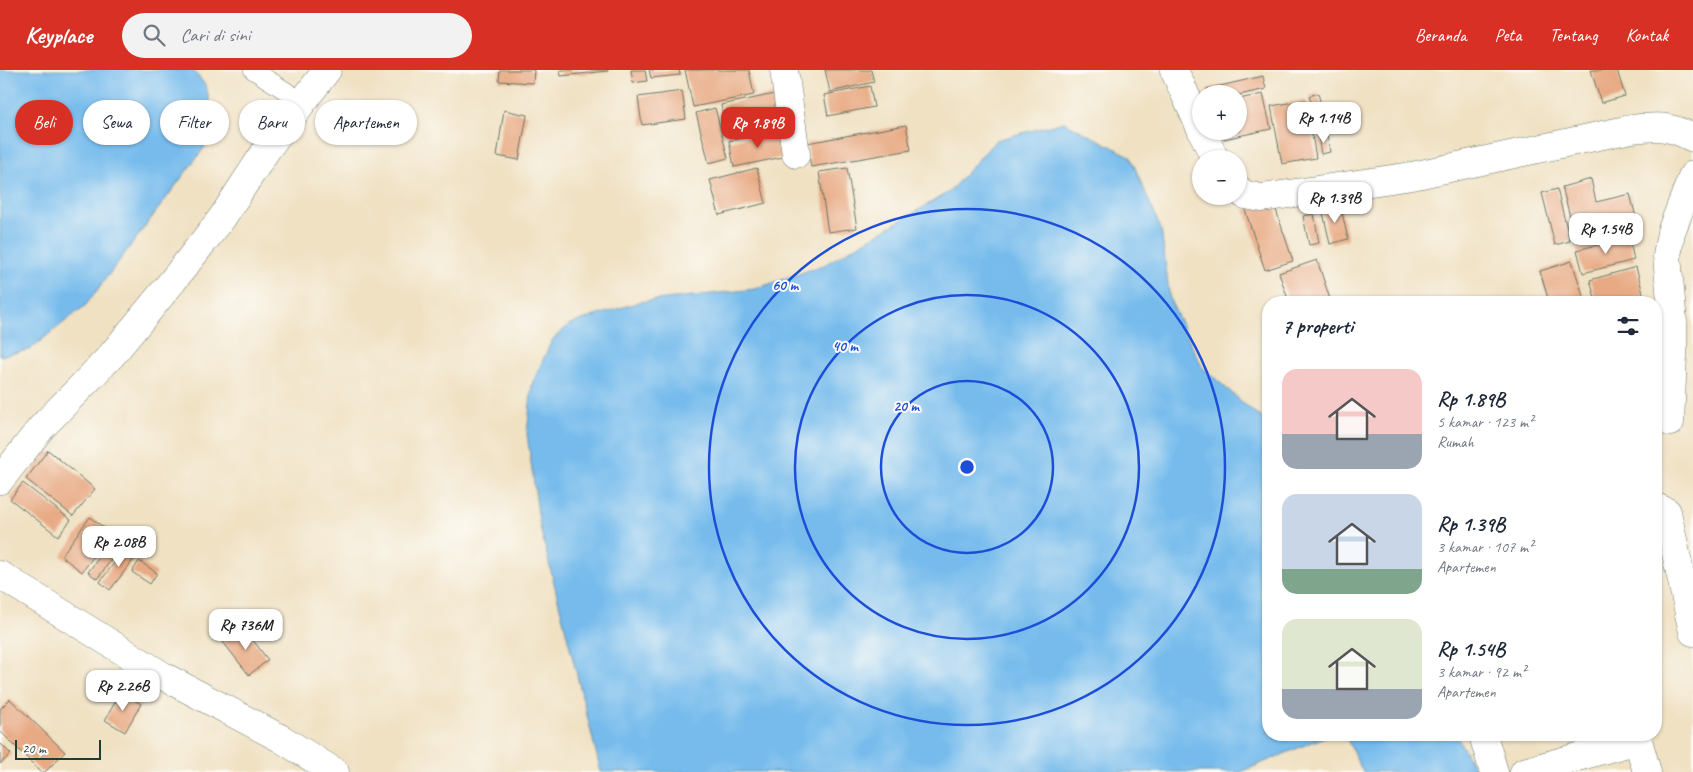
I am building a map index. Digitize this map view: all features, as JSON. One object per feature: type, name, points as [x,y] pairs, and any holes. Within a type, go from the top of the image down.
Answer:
[{"type":"street","points":[[304,100],[327,70]]},
{"type":"street","points":[[784,70],[796,154]]},
{"type":"street","points":[[1174,70],[1192,109]]},
{"type":"street","points":[[1247,194],[1262,198],[1403,178],[1650,126],[1666,127],[1693,138]]},
{"type":"street","points":[[0,480],[41,428],[111,356],[171,283],[222,218],[270,145]]},
{"type":"street","points":[[1670,422],[1673,323],[1667,256],[1673,225],[1693,175]]},
{"type":"street","points":[[1662,510],[1667,512],[1693,632]]},
{"type":"street","points":[[0,575],[163,676],[280,738],[335,772]]},
{"type":"street","points":[[1485,741],[1494,772]]},
{"type":"street","points":[[1524,772],[1634,741]]},
{"type":"street","points":[[1638,741],[1647,772]]},
{"type":"lane","points":[[253,70],[300,100]]},
{"type":"water","points":[[0,70],[193,70],[206,86],[209,100],[160,100],[160,145],[206,145],[86,305],[29,350],[0,356]]},
{"type":"water","points":[[1064,122],[1130,156],[1161,229],[1170,300],[1202,367],[1262,418],[1262,741],[1315,741],[1241,772],[601,772],[540,527],[527,434],[532,384],[552,340],[570,324],[639,302],[755,289],[824,265],[949,192],[996,140]]},
{"type":"water","points":[[1348,741],[1459,741],[1475,769],[1470,772],[1363,772]]},
{"type":"building","points":[[500,70],[534,70],[533,83],[499,81]]},
{"type":"building","points":[[560,70],[608,70],[608,71],[561,76]]},
{"type":"building","points":[[631,70],[645,70],[647,81],[633,83]]},
{"type":"building","points":[[649,70],[679,70],[680,75],[651,78]]},
{"type":"building","points":[[685,70],[749,70],[754,95],[693,107]]},
{"type":"building","points":[[825,70],[871,70],[874,82],[830,92]]},
{"type":"building","points":[[1591,70],[1617,70],[1625,96],[1601,103]]},
{"type":"building","points":[[1263,76],[1266,89],[1247,93],[1247,85],[1224,85]]},
{"type":"building","points":[[870,86],[874,107],[828,116],[824,95]]},
{"type":"building","points":[[682,91],[686,119],[642,125],[638,97]]},
{"type":"building","points":[[1318,93],[1322,109],[1314,111],[1309,96]]},
{"type":"building","points":[[775,94],[781,125],[727,136],[721,105]]},
{"type":"building","points":[[1263,94],[1271,129],[1247,134],[1247,97]]},
{"type":"building","points":[[1306,100],[1316,158],[1282,164],[1271,106]]},
{"type":"building","points":[[715,108],[728,158],[709,163],[696,113]]},
{"type":"building","points":[[504,110],[527,115],[519,160],[497,156]]},
{"type":"building","points":[[1324,112],[1328,129],[1317,131],[1313,115]]},
{"type":"building","points":[[906,125],[911,150],[811,167],[807,143]]},
{"type":"building","points":[[782,130],[788,156],[734,167],[729,141]]},
{"type":"building","points":[[1327,135],[1330,152],[1321,154],[1318,136]]},
{"type":"building","points":[[757,168],[766,203],[719,215],[710,180]]},
{"type":"building","points":[[847,168],[857,228],[828,232],[819,172]]},
{"type":"building","points":[[1591,179],[1596,202],[1630,194],[1636,217],[1602,225],[1605,235],[1577,242],[1562,187]]},
{"type":"building","points":[[1557,189],[1570,241],[1555,245],[1542,193]]},
{"type":"building","points":[[1273,201],[1293,261],[1265,270],[1245,210]]},
{"type":"building","points":[[1340,204],[1348,239],[1330,244],[1322,208]]},
{"type":"building","points":[[1314,214],[1319,243],[1309,245],[1303,216]]},
{"type":"building","points":[[1629,237],[1634,260],[1583,273],[1577,250]]},
{"type":"building","points":[[1317,260],[1329,296],[1287,296],[1279,273]]},
{"type":"building","points":[[1572,261],[1583,296],[1547,296],[1540,271]]},
{"type":"building","points":[[1636,267],[1644,296],[1594,296],[1590,280]]},
{"type":"building","points":[[1662,327],[1666,346],[1662,347]]},
{"type":"building","points":[[48,450],[95,489],[73,516],[26,479]]},
{"type":"building","points":[[23,483],[71,520],[58,536],[10,499]]},
{"type":"building","points":[[90,517],[111,533],[82,572],[61,556]]},
{"type":"building","points":[[116,535],[125,541],[97,579],[88,572]]},
{"type":"building","points":[[127,546],[138,554],[110,590],[100,582]]},
{"type":"building","points":[[139,561],[157,573],[150,584],[132,572]]},
{"type":"building","points":[[243,627],[268,660],[249,675],[223,642]]},
{"type":"building","points":[[121,692],[141,704],[125,732],[105,720]]},
{"type":"building","points":[[10,699],[65,752],[45,772],[41,772],[0,731],[0,709]]},
{"type":"building","points":[[0,743],[11,754],[0,764]]}]
